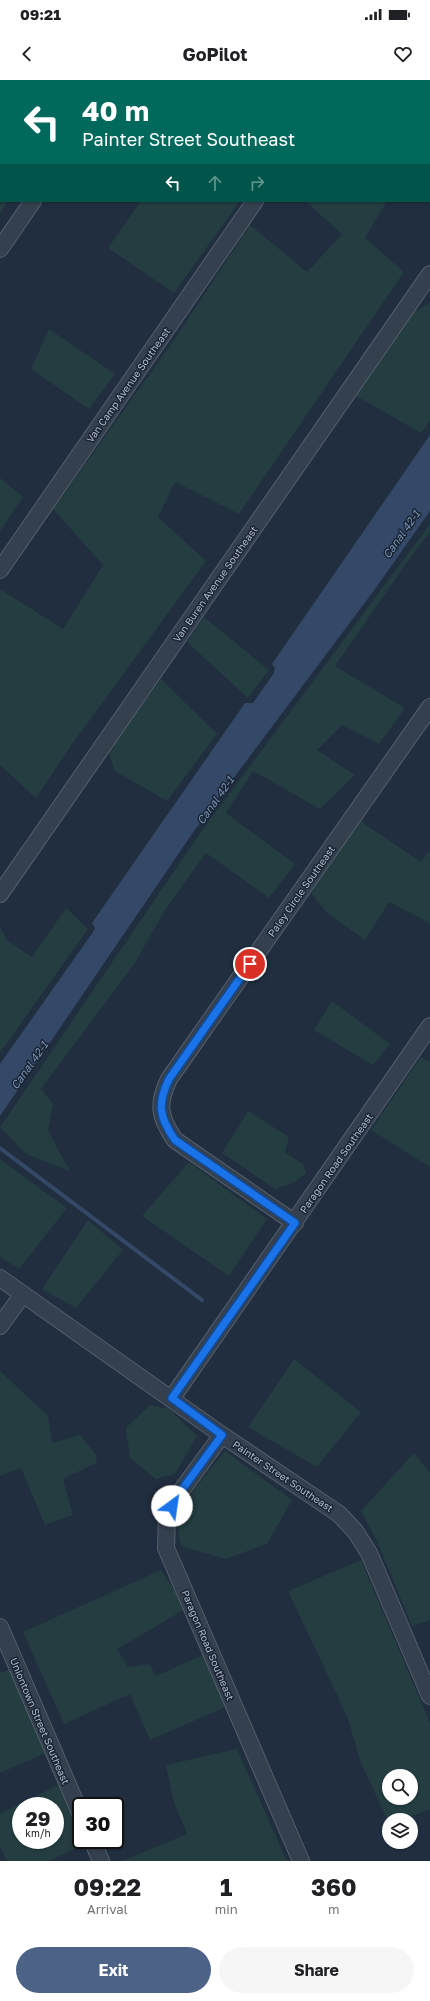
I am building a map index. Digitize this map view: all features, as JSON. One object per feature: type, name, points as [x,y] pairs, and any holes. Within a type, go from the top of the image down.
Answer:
[{"type":"street","points":[[0,248],[32,202]]},
{"type":"street","name":"Van Camp Avenue Southeast","points":[[0,570],[254,202]]},
{"type":"street","name":"Van Buren Avenue Southeast","points":[[0,894],[430,274]]},
{"type":"street","name":"Paley Circle Southeast","points":[[295,1223],[175,1140],[161,1114],[161,1096],[169,1079],[430,707]]},
{"type":"street","name":"Paragon Road Southeast","points":[[172,1398],[295,1223],[430,1026]]},
{"type":"street","name":"Painter Street Southeast","points":[[0,1278],[172,1398],[222,1435],[339,1514],[355,1531],[370,1553],[430,1696]]},
{"type":"street","points":[[0,1326],[23,1294]]},
{"type":"street","name":"Paragon Road Southeast","points":[[222,1435],[178,1495],[167,1516],[166,1548],[301,1861]]},
{"type":"street","name":"Uniontown Street Southeast","points":[[0,1626],[73,1797]]},
{"type":"street","points":[[96,1849],[101,1861]]},
{"type":"green space","points":[[0,202],[7,202],[0,213]]},
{"type":"green space","points":[[140,202],[239,202],[174,293],[108,248]]},
{"type":"green space","points":[[306,202],[386,202],[365,238],[404,272],[239,514],[175,482],[158,517],[206,561],[73,743],[36,798],[0,765],[0,589],[63,629],[103,565],[53,509],[174,340],[250,225],[307,272],[342,234]]},
{"type":"green space","points":[[430,303],[430,421],[421,433],[356,396],[409,315]]},
{"type":"green space","points":[[49,329],[115,374],[89,409],[31,369]]},
{"type":"green space","points":[[0,478],[23,497],[0,531]]},
{"type":"green space","points":[[430,524],[430,533],[417,548],[335,666],[405,708],[379,744],[342,725],[317,750],[355,775],[320,809],[253,771],[226,813],[295,864],[269,898],[206,853],[165,910],[135,963],[41,1089],[53,1104],[48,1131],[70,1171],[26,1154],[0,1127],[200,833]]},
{"type":"green space","points":[[204,617],[269,670],[248,698],[187,642]]},
{"type":"green space","points":[[161,679],[217,734],[167,801],[115,771],[108,752]]},
{"type":"green space","points":[[359,820],[421,862],[430,850],[430,923],[389,902],[365,940],[327,913],[311,893]]},
{"type":"green space","points":[[66,908],[88,929],[0,1053],[0,927],[7,940],[32,957]]},
{"type":"green space","points":[[332,1001],[390,1044],[373,1065],[314,1030]]},
{"type":"green space","points":[[421,1057],[430,1062],[430,1167],[371,1130]]},
{"type":"green space","points":[[248,1111],[289,1137],[285,1152],[303,1164],[306,1173],[293,1183],[275,1189],[222,1153]]},
{"type":"green space","points":[[0,1159],[67,1208],[19,1269],[0,1257]]},
{"type":"green space","points":[[189,1162],[267,1219],[229,1276],[142,1216]]},
{"type":"green space","points":[[88,1220],[123,1250],[76,1308],[42,1289]]},
{"type":"green space","points":[[294,1359],[361,1412],[317,1467],[248,1427]]},
{"type":"green space","points":[[0,1371],[48,1416],[52,1443],[80,1435],[97,1456],[96,1463],[63,1479],[73,1515],[45,1525],[21,1468],[0,1476]]},
{"type":"green space","points":[[150,1405],[169,1409],[197,1436],[175,1474],[156,1479],[130,1458],[126,1428]]},
{"type":"green space","points":[[225,1451],[292,1500],[267,1544],[226,1559],[181,1546],[176,1522],[183,1503]]},
{"type":"green space","points":[[414,1453],[430,1473],[430,1620],[412,1626],[378,1543],[361,1511]]},
{"type":"green space","points":[[361,1560],[430,1723],[430,1809],[418,1814],[384,1813],[361,1763],[347,1716],[288,1591]]},
{"type":"green space","points":[[161,1570],[187,1608],[117,1649],[128,1667],[149,1664],[156,1676],[205,1654],[228,1706],[150,1740],[130,1694],[64,1724],[23,1632]]},
{"type":"green space","points":[[11,1669],[46,1753],[0,1773],[0,1673]]},
{"type":"green space","points":[[237,1749],[287,1861],[122,1861],[187,1834],[174,1803],[166,1765]]},
{"type":"green space","points":[[64,1782],[72,1802],[72,1849],[74,1849],[49,1861],[7,1861],[0,1846],[0,1814],[12,1808],[12,1849],[64,1849],[64,1797],[34,1797]]},
{"type":"water","name":"Canal 42-1","points":[[430,435],[430,511],[375,589],[194,831],[0,1116],[0,1064],[93,932],[95,928],[92,923],[245,703],[253,703],[274,673],[275,668],[272,664]]},
{"type":"waterway","points":[[0,1148],[202,1300]]},
{"type":"route","points":[[172,1506],[178,1495],[222,1435],[172,1398],[295,1223],[175,1140],[161,1114],[161,1096],[169,1079],[250,964]]}]
